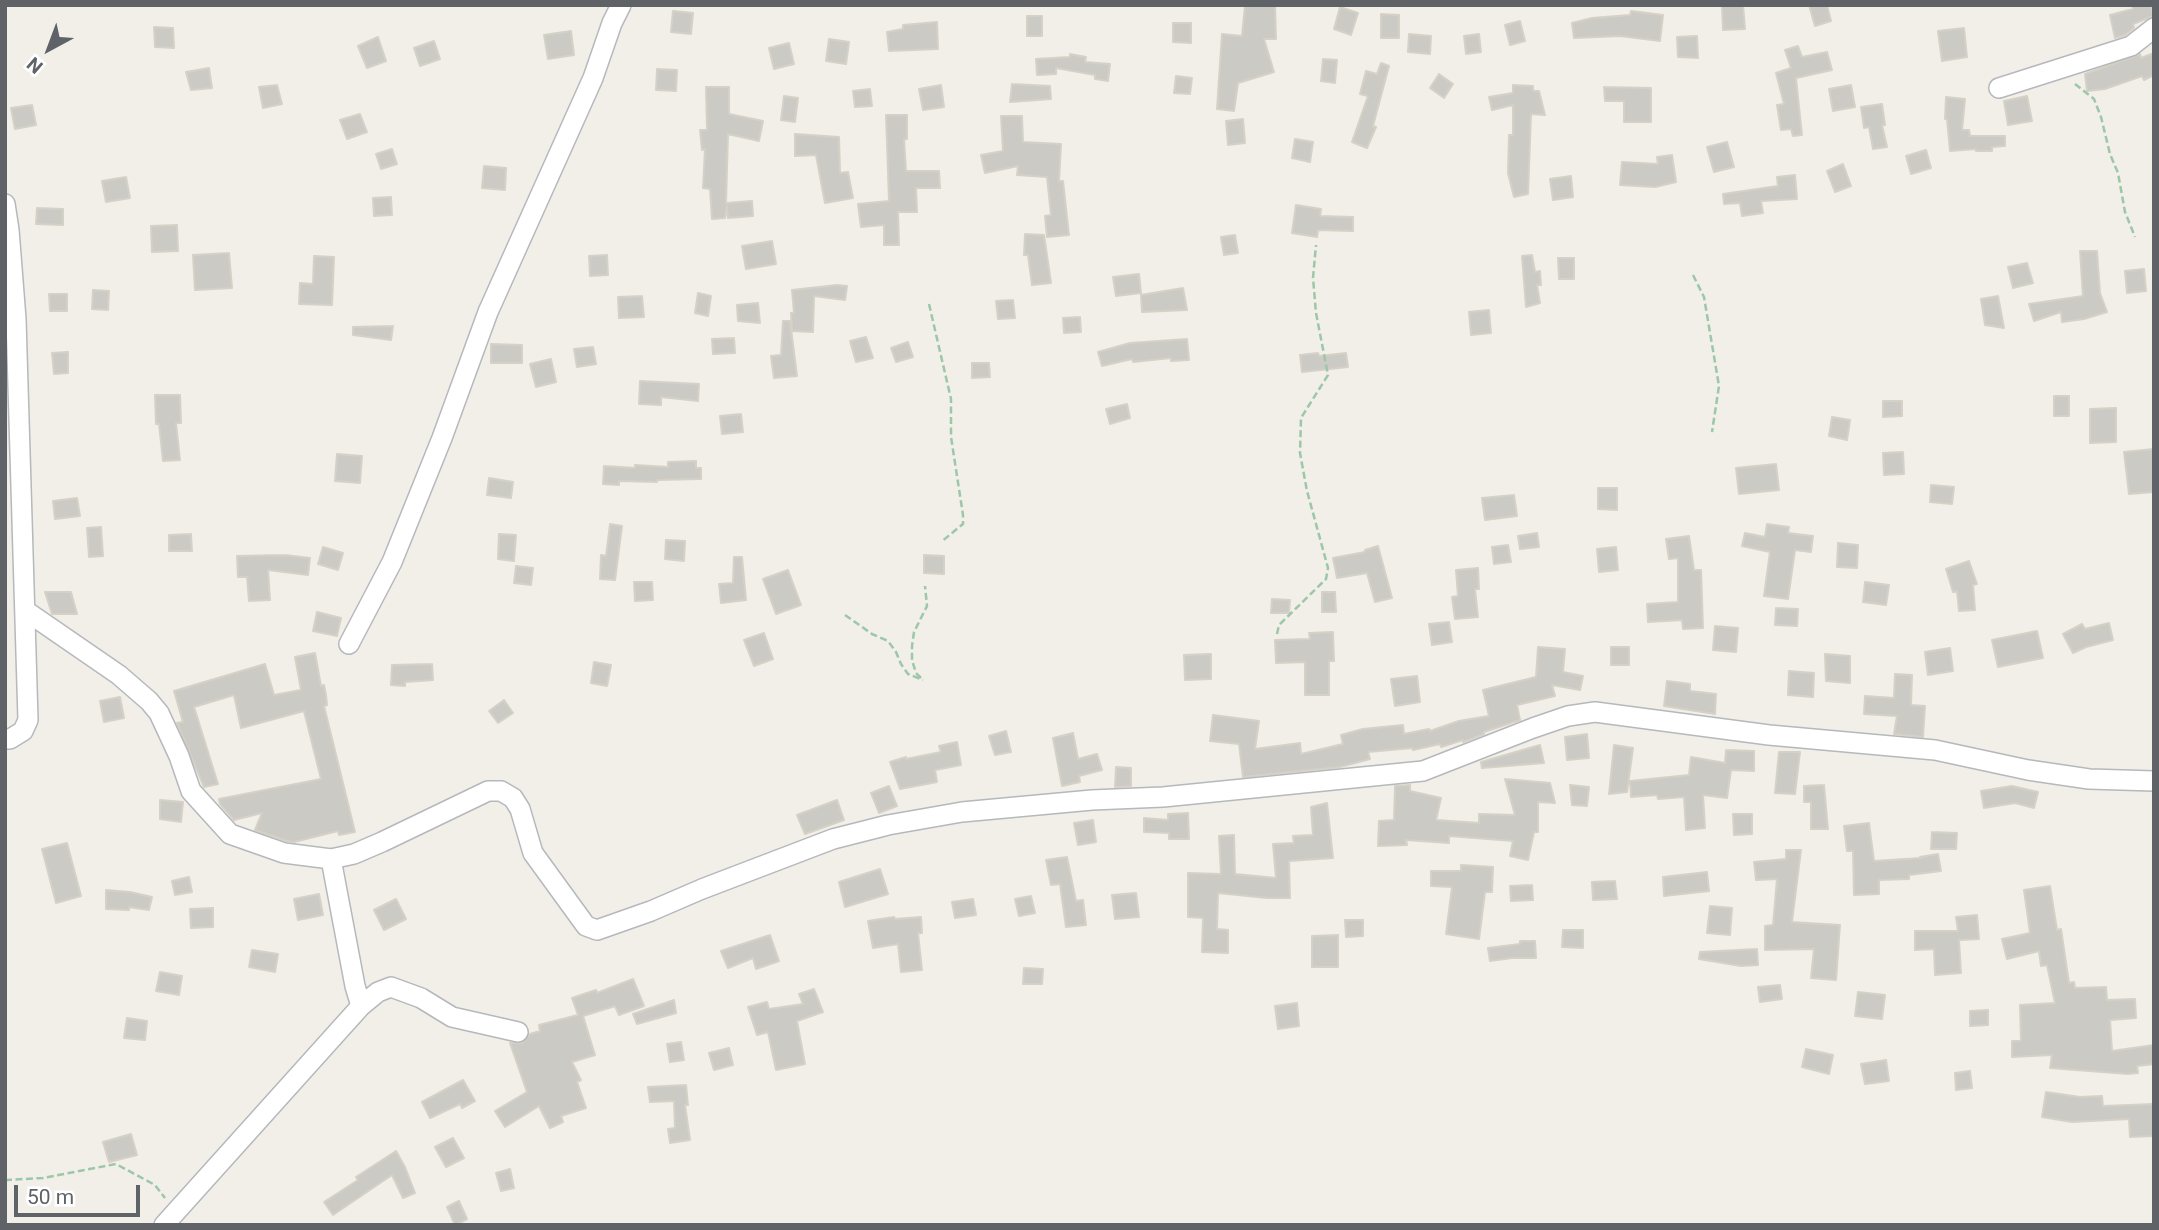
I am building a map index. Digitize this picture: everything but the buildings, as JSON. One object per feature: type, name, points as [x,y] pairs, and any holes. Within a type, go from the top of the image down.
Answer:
[{"type":"street","points":[[349,644],[392,562],[488,313],[593,78],[621,5]]},
{"type":"street","points":[[1999,88],[2131,46],[2154,28]]},
{"type":"street","points":[[5,204],[9,230],[10,319],[26,611],[28,720],[23,731],[5,739]]},
{"type":"street","points":[[26,611],[119,675],[149,701],[159,713],[179,756],[191,791],[230,834],[284,853],[331,859],[354,854],[382,842],[488,791],[501,791],[513,798],[520,809],[533,853],[586,926],[597,930],[822,842],[888,825],[962,812],[1092,800],[1163,797],[1423,771],[1533,728],[1568,716],[1595,712],[1769,735],[1935,750],[2028,770],[2089,779],[2154,781]]},
{"type":"street","points":[[331,859],[361,1006]]},
{"type":"street","points":[[171,1218],[361,1006],[378,992],[391,987],[421,998],[452,1017],[518,1032]]},
{"type":"path","points":[[2057,69],[2094,99],[2118,173],[2125,212],[2135,236]]},
{"type":"path","points":[[1277,634],[1279,625],[1326,579],[1328,568],[1307,491],[1300,453],[1301,418],[1328,375],[1313,278],[1316,245]]},
{"type":"path","points":[[1693,275],[1704,297],[1719,386],[1712,432]]},
{"type":"path","points":[[929,304],[951,399],[951,437],[963,515],[963,524],[942,542]]},
{"type":"path","points":[[845,615],[872,634],[888,641],[908,674],[923,680],[916,673],[912,646],[914,632],[927,606],[925,586]]},
{"type":"path","points":[[5,1180],[43,1178],[116,1164],[155,1185],[171,1218]]}]
